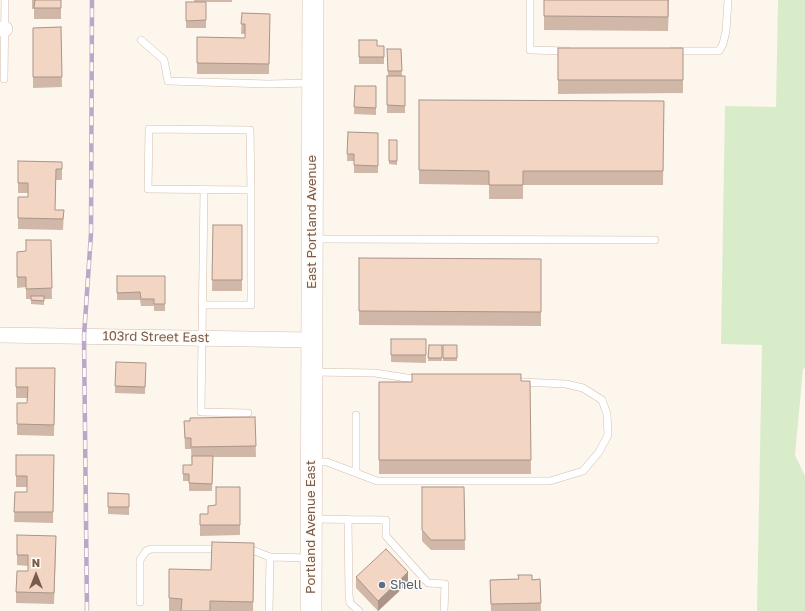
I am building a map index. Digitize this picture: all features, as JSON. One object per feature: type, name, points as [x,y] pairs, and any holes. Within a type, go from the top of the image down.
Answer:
[{"type":"main road","name":"East Portland Avenue","points":[[311,453],[313,0]]},
{"type":"main road","name":"Portland Avenue East","points":[[311,453],[311,611]]},
{"type":"street","name":"103rd Street East","points":[[0,335],[311,340]]},
{"type":"lane","points":[[4,79],[2,29],[5,0]]},
{"type":"lane","points":[[530,0],[530,50],[577,51]]},
{"type":"lane","points":[[664,51],[719,51],[723,44],[726,31],[728,0]]},
{"type":"lane","points":[[141,40],[164,60],[168,81],[268,84],[313,83]]},
{"type":"lane","points":[[203,305],[252,305],[251,190],[250,130],[149,129],[148,189],[251,190]]},
{"type":"lane","points":[[204,190],[201,412],[248,413]]},
{"type":"lane","points":[[312,238],[655,240]]},
{"type":"lane","points":[[311,372],[375,373],[428,380]]},
{"type":"lane","points":[[311,453],[327,462],[377,481],[550,481],[583,471],[599,452],[608,435],[607,414],[602,400],[583,388],[566,384],[512,382]]},
{"type":"lane","points":[[356,415],[356,473]]},
{"type":"lane","points":[[311,519],[386,520],[386,536],[428,583],[445,584],[444,611]]},
{"type":"lane","points":[[348,519],[349,595],[350,603],[359,611]]},
{"type":"lane","points":[[140,602],[140,560],[146,551],[150,549],[228,549]]},
{"type":"lane","points":[[236,550],[252,550],[270,557],[311,558]]},
{"type":"lane","points":[[269,611],[270,557]]},
{"type":"green space","points":[[778,0],[805,0],[805,368],[803,369],[795,455],[805,476],[805,611],[757,611],[762,345],[721,344],[725,106],[776,107]]},
{"type":"building","points":[[35,0],[61,0],[61,8],[34,8]]},
{"type":"building","points":[[544,0],[668,0],[668,17],[544,16]]},
{"type":"building","points":[[186,2],[206,2],[206,20],[186,21]]},
{"type":"building","points":[[242,13],[270,14],[269,64],[197,63],[197,37],[245,38],[245,24],[241,24]]},
{"type":"building","points":[[61,27],[62,77],[33,77],[33,28]]},
{"type":"building","points":[[359,40],[377,40],[377,46],[384,46],[384,57],[359,57]]},
{"type":"building","points":[[558,48],[683,48],[683,80],[558,80]]},
{"type":"building","points":[[387,49],[401,49],[402,71],[388,71]]},
{"type":"building","points":[[387,76],[405,76],[405,106],[387,105]]},
{"type":"building","points":[[355,86],[376,86],[376,108],[354,107]]},
{"type":"building","points":[[419,100],[664,101],[663,171],[523,171],[523,185],[489,185],[489,171],[419,170]]},
{"type":"building","points":[[348,132],[378,133],[378,166],[354,165],[354,154],[347,154]]},
{"type":"building","points":[[389,140],[397,140],[397,161],[389,161]]},
{"type":"building","points":[[18,161],[62,162],[62,169],[56,169],[55,210],[64,210],[63,219],[18,218],[18,197],[28,197],[28,183],[18,183]]},
{"type":"building","points":[[213,225],[242,225],[242,280],[212,280]]},
{"type":"building","points":[[26,240],[51,240],[52,288],[26,289],[26,277],[17,277],[17,252],[26,251]]},
{"type":"building","points":[[359,258],[541,259],[541,312],[359,311]]},
{"type":"building","points":[[117,276],[165,276],[165,304],[154,304],[154,299],[141,299],[140,292],[117,293]]},
{"type":"building","points":[[31,296],[44,296],[44,301],[31,300]]},
{"type":"building","points":[[391,339],[426,339],[426,355],[391,355]]},
{"type":"building","points":[[429,345],[442,345],[442,358],[428,358]]},
{"type":"building","points":[[443,345],[457,345],[457,358],[443,358]]},
{"type":"building","points":[[116,362],[146,363],[145,387],[115,386]]},
{"type":"building","points":[[16,368],[55,368],[54,425],[17,424],[17,403],[27,403],[28,387],[16,387]]},
{"type":"building","points":[[412,374],[521,374],[521,381],[530,381],[531,460],[379,460],[379,382],[412,382]]},
{"type":"building","points":[[255,417],[256,446],[191,447],[191,438],[185,438],[184,421],[190,421],[190,418]]},
{"type":"building","points":[[16,455],[54,455],[53,512],[14,512],[15,492],[27,492],[27,476],[16,476]]},
{"type":"building","points":[[192,456],[213,456],[212,484],[189,483],[189,474],[183,474],[183,465],[192,465]]},
{"type":"building","points":[[216,487],[240,487],[240,525],[200,525],[200,514],[208,514],[208,506],[216,505]]},
{"type":"building","points":[[422,487],[464,487],[465,540],[431,540],[422,530]]},
{"type":"building","points":[[108,493],[129,494],[129,507],[108,507]]},
{"type":"building","points":[[17,535],[56,536],[54,593],[16,592],[17,571],[28,571],[28,555],[17,555]]},
{"type":"building","points":[[212,542],[254,543],[253,602],[210,601],[210,611],[181,611],[182,599],[169,598],[169,569],[211,570]]},
{"type":"building","name":"Shell","points":[[386,549],[408,572],[378,601],[356,577]]},
{"type":"building","points":[[518,575],[532,575],[532,580],[540,579],[541,603],[491,604],[490,580],[519,579]]},
{"type":"railway","points":[[87,611],[84,336],[91,234],[92,0]]},
{"type":"place","name":"Shell","points":[[382,585]]}]
